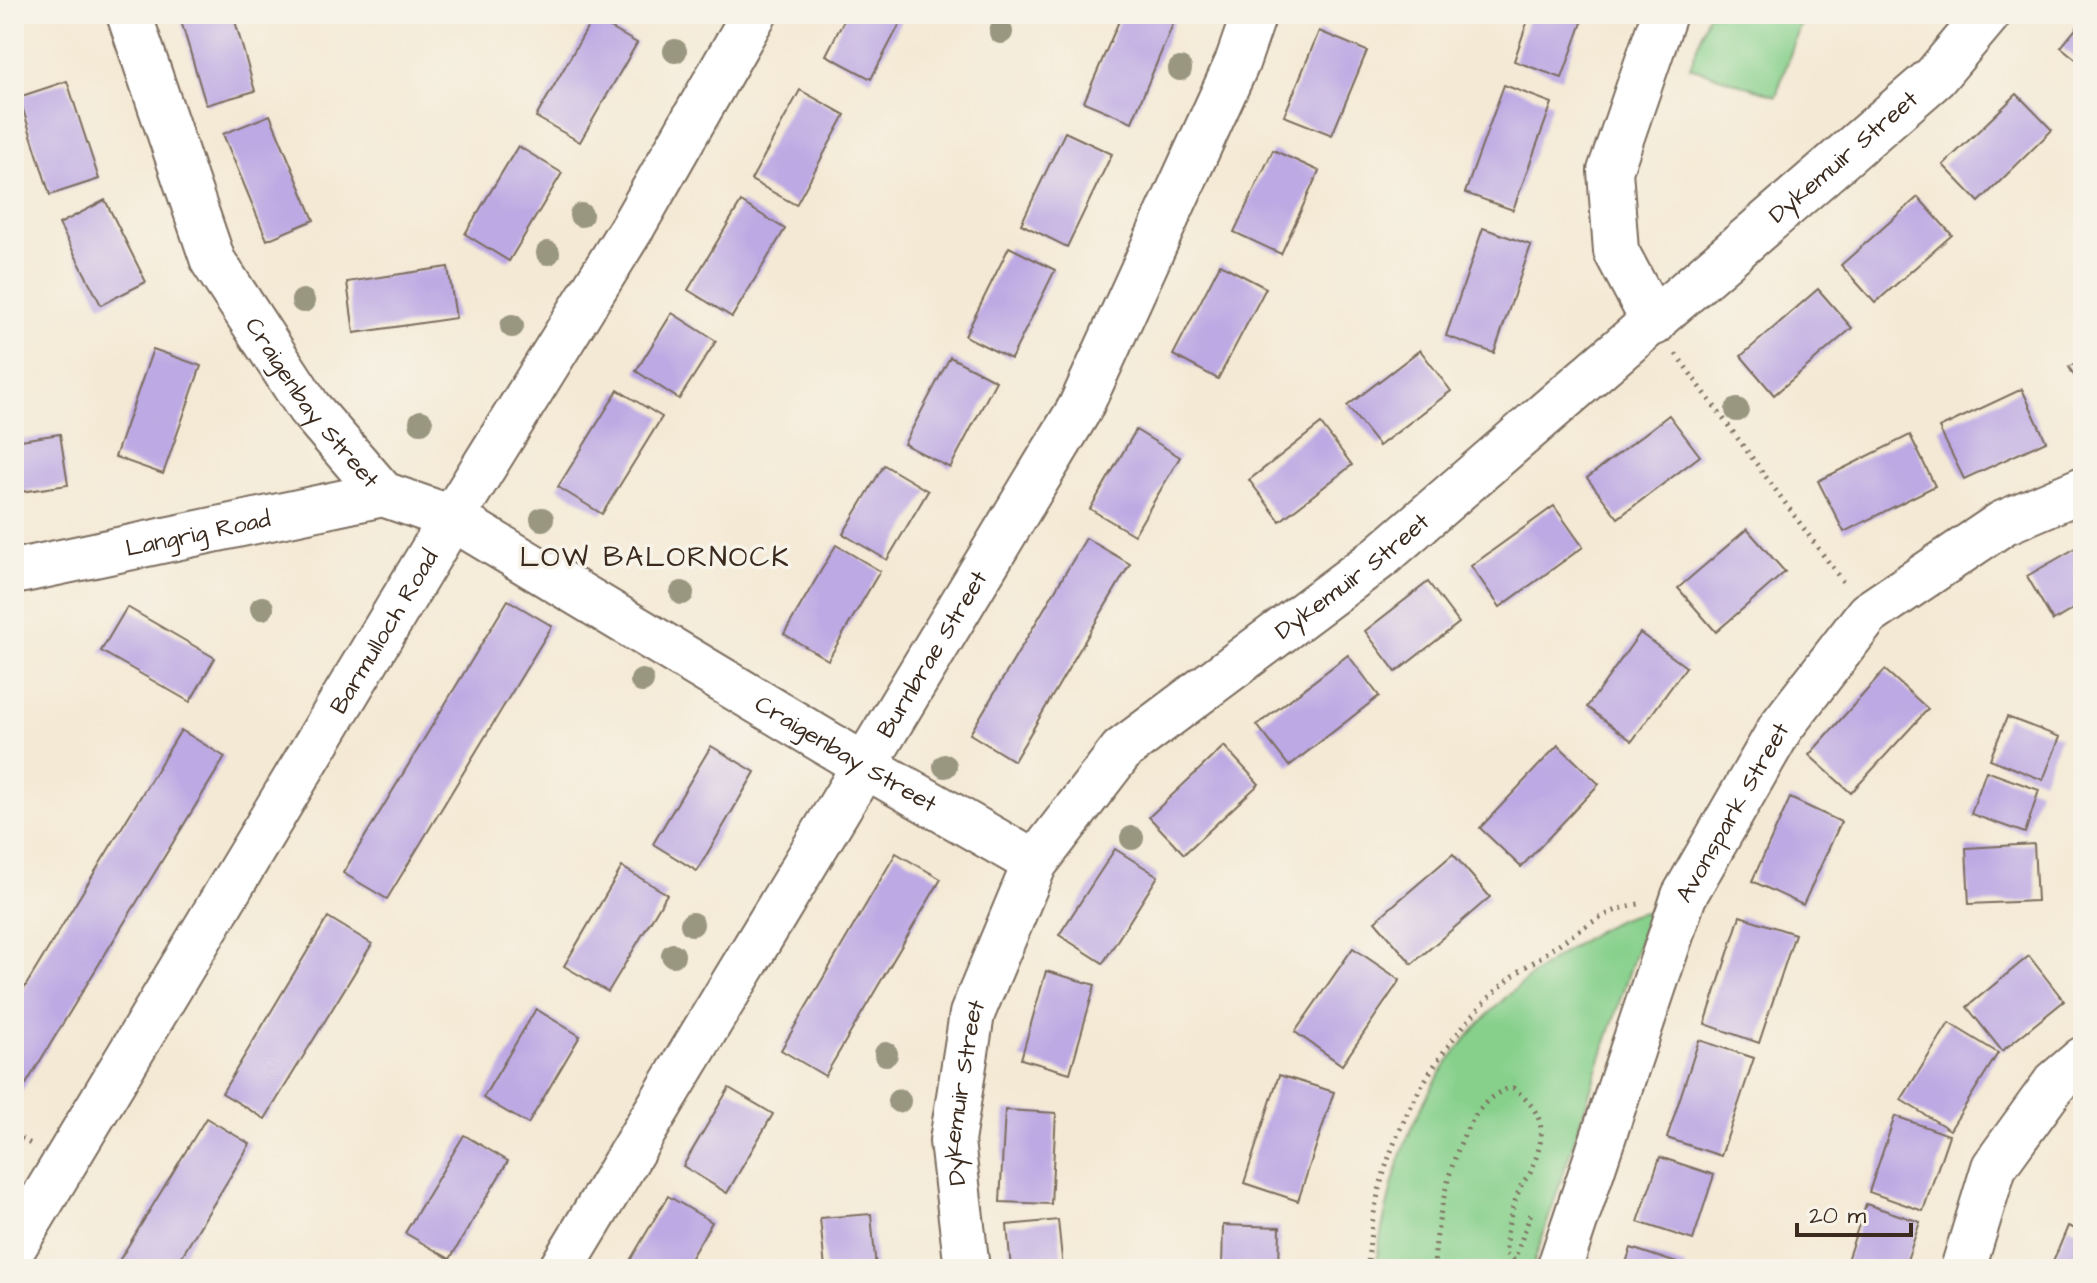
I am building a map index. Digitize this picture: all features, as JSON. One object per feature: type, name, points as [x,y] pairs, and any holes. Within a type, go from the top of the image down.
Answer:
[{"type":"street","name":"Craigenbay Street","points":[[129,14],[213,261],[309,408],[383,494],[452,518],[862,764],[1035,863]]},
{"type":"street","name":"Barmulloch Road","points":[[14,1247],[452,518],[633,226],[754,14]]},
{"type":"street","name":"Burnbrae Street","points":[[561,1269],[862,764],[1080,408],[1237,63],[1254,14]]},
{"type":"street","points":[[1654,323],[1616,251],[1610,171],[1664,14]]},
{"type":"street","name":"Dykemuir Street","points":[[967,1269],[952,1141],[972,1014],[1035,863],[1122,750],[1380,557],[1935,77],[1988,14]]},
{"type":"street","name":"Avonspark Street","points":[[1559,1269],[1684,896],[1781,727],[1868,614],[2003,523],[2083,489]]},
{"type":"street","name":"Langrig Road","points":[[14,572],[383,494]]},
{"type":"street","points":[[1963,1269],[1994,1167],[2055,1083],[2083,1059]]},
{"type":"path","points":[[1654,323],[1820,555]]},
{"type":"path","points":[[1368,1269],[1382,1179],[1410,1102],[1450,1046],[1509,980],[1590,923],[1627,906]]},
{"type":"path","points":[[1434,1269],[1435,1227],[1454,1156],[1486,1103],[1502,1089],[1513,1088],[1539,1114],[1543,1128],[1530,1175],[1522,1182],[1506,1238],[1506,1254],[1514,1260],[1511,1269]]},
{"type":"green space","points":[[1708,14],[1804,14],[1776,96],[1690,67]]},
{"type":"green space","points":[[1649,911],[1532,1269],[1377,1269],[1381,1236],[1399,1162],[1430,1090],[1451,1058],[1475,1028],[1533,974],[1606,926]]},
{"type":"building","points":[[179,14],[233,14],[255,91],[206,105]]},
{"type":"building","points":[[847,14],[905,14],[871,79],[826,55]]},
{"type":"building","points":[[1122,14],[1176,17],[1132,122],[1084,102]]},
{"type":"building","points":[[1530,14],[1585,14],[1562,78],[1514,61]]},
{"type":"building","points":[[593,18],[637,43],[580,142],[536,117]]},
{"type":"building","points":[[2083,20],[2083,65],[2061,47]]},
{"type":"building","points":[[1319,31],[1367,51],[1332,135],[1284,116]]},
{"type":"building","points":[[67,81],[99,179],[50,195],[19,97]]},
{"type":"building","points":[[1504,85],[1552,103],[1513,210],[1465,193]]},
{"type":"building","points":[[800,90],[845,115],[796,205],[751,180]]},
{"type":"building","points":[[2017,94],[2052,130],[1979,202],[1943,165]]},
{"type":"building","points":[[270,115],[314,220],[267,240],[223,134]]},
{"type":"building","points":[[1065,132],[1112,154],[1067,247],[1021,224]]},
{"type":"building","points":[[518,146],[562,173],[509,261],[465,234]]},
{"type":"building","points":[[1273,150],[1319,171],[1281,254],[1234,232]]},
{"type":"building","points":[[1918,197],[1952,235],[1875,303],[1841,265]]},
{"type":"building","points":[[105,200],[146,282],[101,305],[59,224]]},
{"type":"building","points":[[741,202],[785,229],[732,317],[688,290]]},
{"type":"building","points":[[1483,228],[1531,245],[1494,353],[1446,336]]},
{"type":"building","points":[[1009,247],[1055,270],[1011,359],[965,336]]},
{"type":"building","points":[[1220,264],[1266,288],[1218,379],[1173,355]]},
{"type":"building","points":[[448,267],[456,318],[354,333],[347,282]]},
{"type":"building","points":[[1818,289],[1852,328],[1774,395],[1741,356]]},
{"type":"building","points":[[672,313],[716,341],[679,399],[636,371]]},
{"type":"building","points":[[153,349],[201,366],[163,474],[115,457]]},
{"type":"building","points":[[1420,350],[1451,391],[1379,446],[1347,406]]},
{"type":"building","points":[[950,357],[996,381],[950,468],[904,444]]},
{"type":"building","points":[[2083,359],[2083,390],[2069,367]]},
{"type":"building","points":[[2022,389],[2046,441],[1964,479],[1939,428]]},
{"type":"building","points":[[618,390],[662,417],[602,514],[558,487]]},
{"type":"building","points":[[1669,415],[1700,456],[1618,518],[1587,478]]},
{"type":"building","points":[[1321,424],[1352,465],[1280,521],[1249,480]]},
{"type":"building","points":[[1136,430],[1180,457],[1134,535],[1090,509]]},
{"type":"building","points":[[60,434],[68,485],[14,493],[14,441]]},
{"type":"building","points":[[1910,435],[1935,486],[1844,532],[1818,481]]},
{"type":"building","points":[[884,465],[928,491],[887,560],[843,534]]},
{"type":"building","points":[[1554,506],[1583,547],[1500,607],[1471,566]]},
{"type":"building","points":[[1747,529],[1785,572],[1716,632],[1678,588]]},
{"type":"building","points":[[1086,538],[1130,564],[1014,761],[970,734]]},
{"type":"building","points":[[2083,544],[2083,603],[2053,621],[2027,576]]},
{"type":"building","points":[[836,545],[880,571],[828,660],[784,634]]},
{"type":"building","points":[[1428,582],[1459,623],[1396,672],[1365,631]]},
{"type":"building","points":[[508,600],[552,626],[387,899],[343,873]]},
{"type":"building","points":[[127,607],[215,658],[190,702],[101,651]]},
{"type":"building","points":[[1640,633],[1686,667],[1632,741],[1587,707]]},
{"type":"building","points":[[1348,655],[1379,696],[1289,766],[1257,725]]},
{"type":"building","points":[[1885,670],[1928,709],[1851,793],[1809,755]]},
{"type":"building","points":[[2007,717],[2060,737],[2043,780],[1990,759]]},
{"type":"building","points":[[181,730],[225,757],[17,1099],[14,1096],[14,1005]]},
{"type":"building","points":[[1558,745],[1599,784],[1521,867],[1480,828]]},
{"type":"building","points":[[711,746],[755,772],[697,871],[653,844]]},
{"type":"building","points":[[1224,746],[1259,784],[1184,854],[1149,817]]},
{"type":"building","points":[[1986,771],[2039,790],[2025,833],[1971,814]]},
{"type":"building","points":[[1790,798],[1841,822],[1803,905],[1752,881]]},
{"type":"building","points":[[2034,844],[2037,901],[1969,904],[1966,848]]},
{"type":"building","points":[[1115,849],[1158,876],[1103,963],[1059,935]]},
{"type":"building","points":[[896,853],[941,879],[825,1076],[781,1050]]},
{"type":"building","points":[[1453,854],[1490,897],[1412,964],[1375,921]]},
{"type":"building","points":[[622,867],[667,894],[608,992],[564,966]]},
{"type":"building","points":[[1740,916],[1795,934],[1759,1043],[1705,1024]]},
{"type":"building","points":[[328,917],[372,944],[265,1119],[222,1093]]},
{"type":"building","points":[[1353,948],[1400,980],[1342,1065],[1295,1032]]},
{"type":"building","points":[[2029,956],[2064,1001],[2002,1051],[1967,1007]]},
{"type":"building","points":[[1046,971],[1095,985],[1070,1073],[1021,1059]]},
{"type":"building","points":[[536,1009],[580,1036],[528,1124],[483,1098]]},
{"type":"building","points":[[1949,1023],[1998,1053],[1950,1130],[1901,1100]]},
{"type":"building","points":[[1699,1040],[1754,1058],[1721,1156],[1667,1138]]},
{"type":"building","points":[[1279,1075],[1334,1092],[1298,1201],[1244,1183]]},
{"type":"building","points":[[729,1088],[773,1114],[727,1193],[683,1166]]},
{"type":"building","points":[[1005,1110],[1056,1113],[1051,1204],[1000,1202]]},
{"type":"building","points":[[1895,1116],[1949,1135],[1923,1211],[1869,1192]]},
{"type":"building","points":[[206,1118],[250,1144],[174,1269],[114,1269]]},
{"type":"building","points":[[464,1135],[508,1161],[450,1259],[405,1233]]},
{"type":"building","points":[[1660,1157],[1714,1175],[1693,1240],[1638,1222]]},
{"type":"building","points":[[668,1196],[712,1222],[684,1269],[625,1269]]},
{"type":"building","points":[[1866,1204],[1920,1222],[1904,1269],[1844,1269]]},
{"type":"building","points":[[871,1214],[876,1269],[825,1269],[820,1218]]},
{"type":"building","points":[[1058,1220],[1063,1269],[1011,1269],[1007,1225]]},
{"type":"building","points":[[1223,1225],[1280,1227],[1279,1269],[1222,1269]]},
{"type":"building","points":[[2068,1226],[2083,1232],[2083,1269],[2050,1269]]},
{"type":"building","points":[[1631,1248],[1686,1266],[1685,1269],[1624,1269]]},
{"type":"district","name":"LOW BALORNOCK","points":[[655,556]]}]
